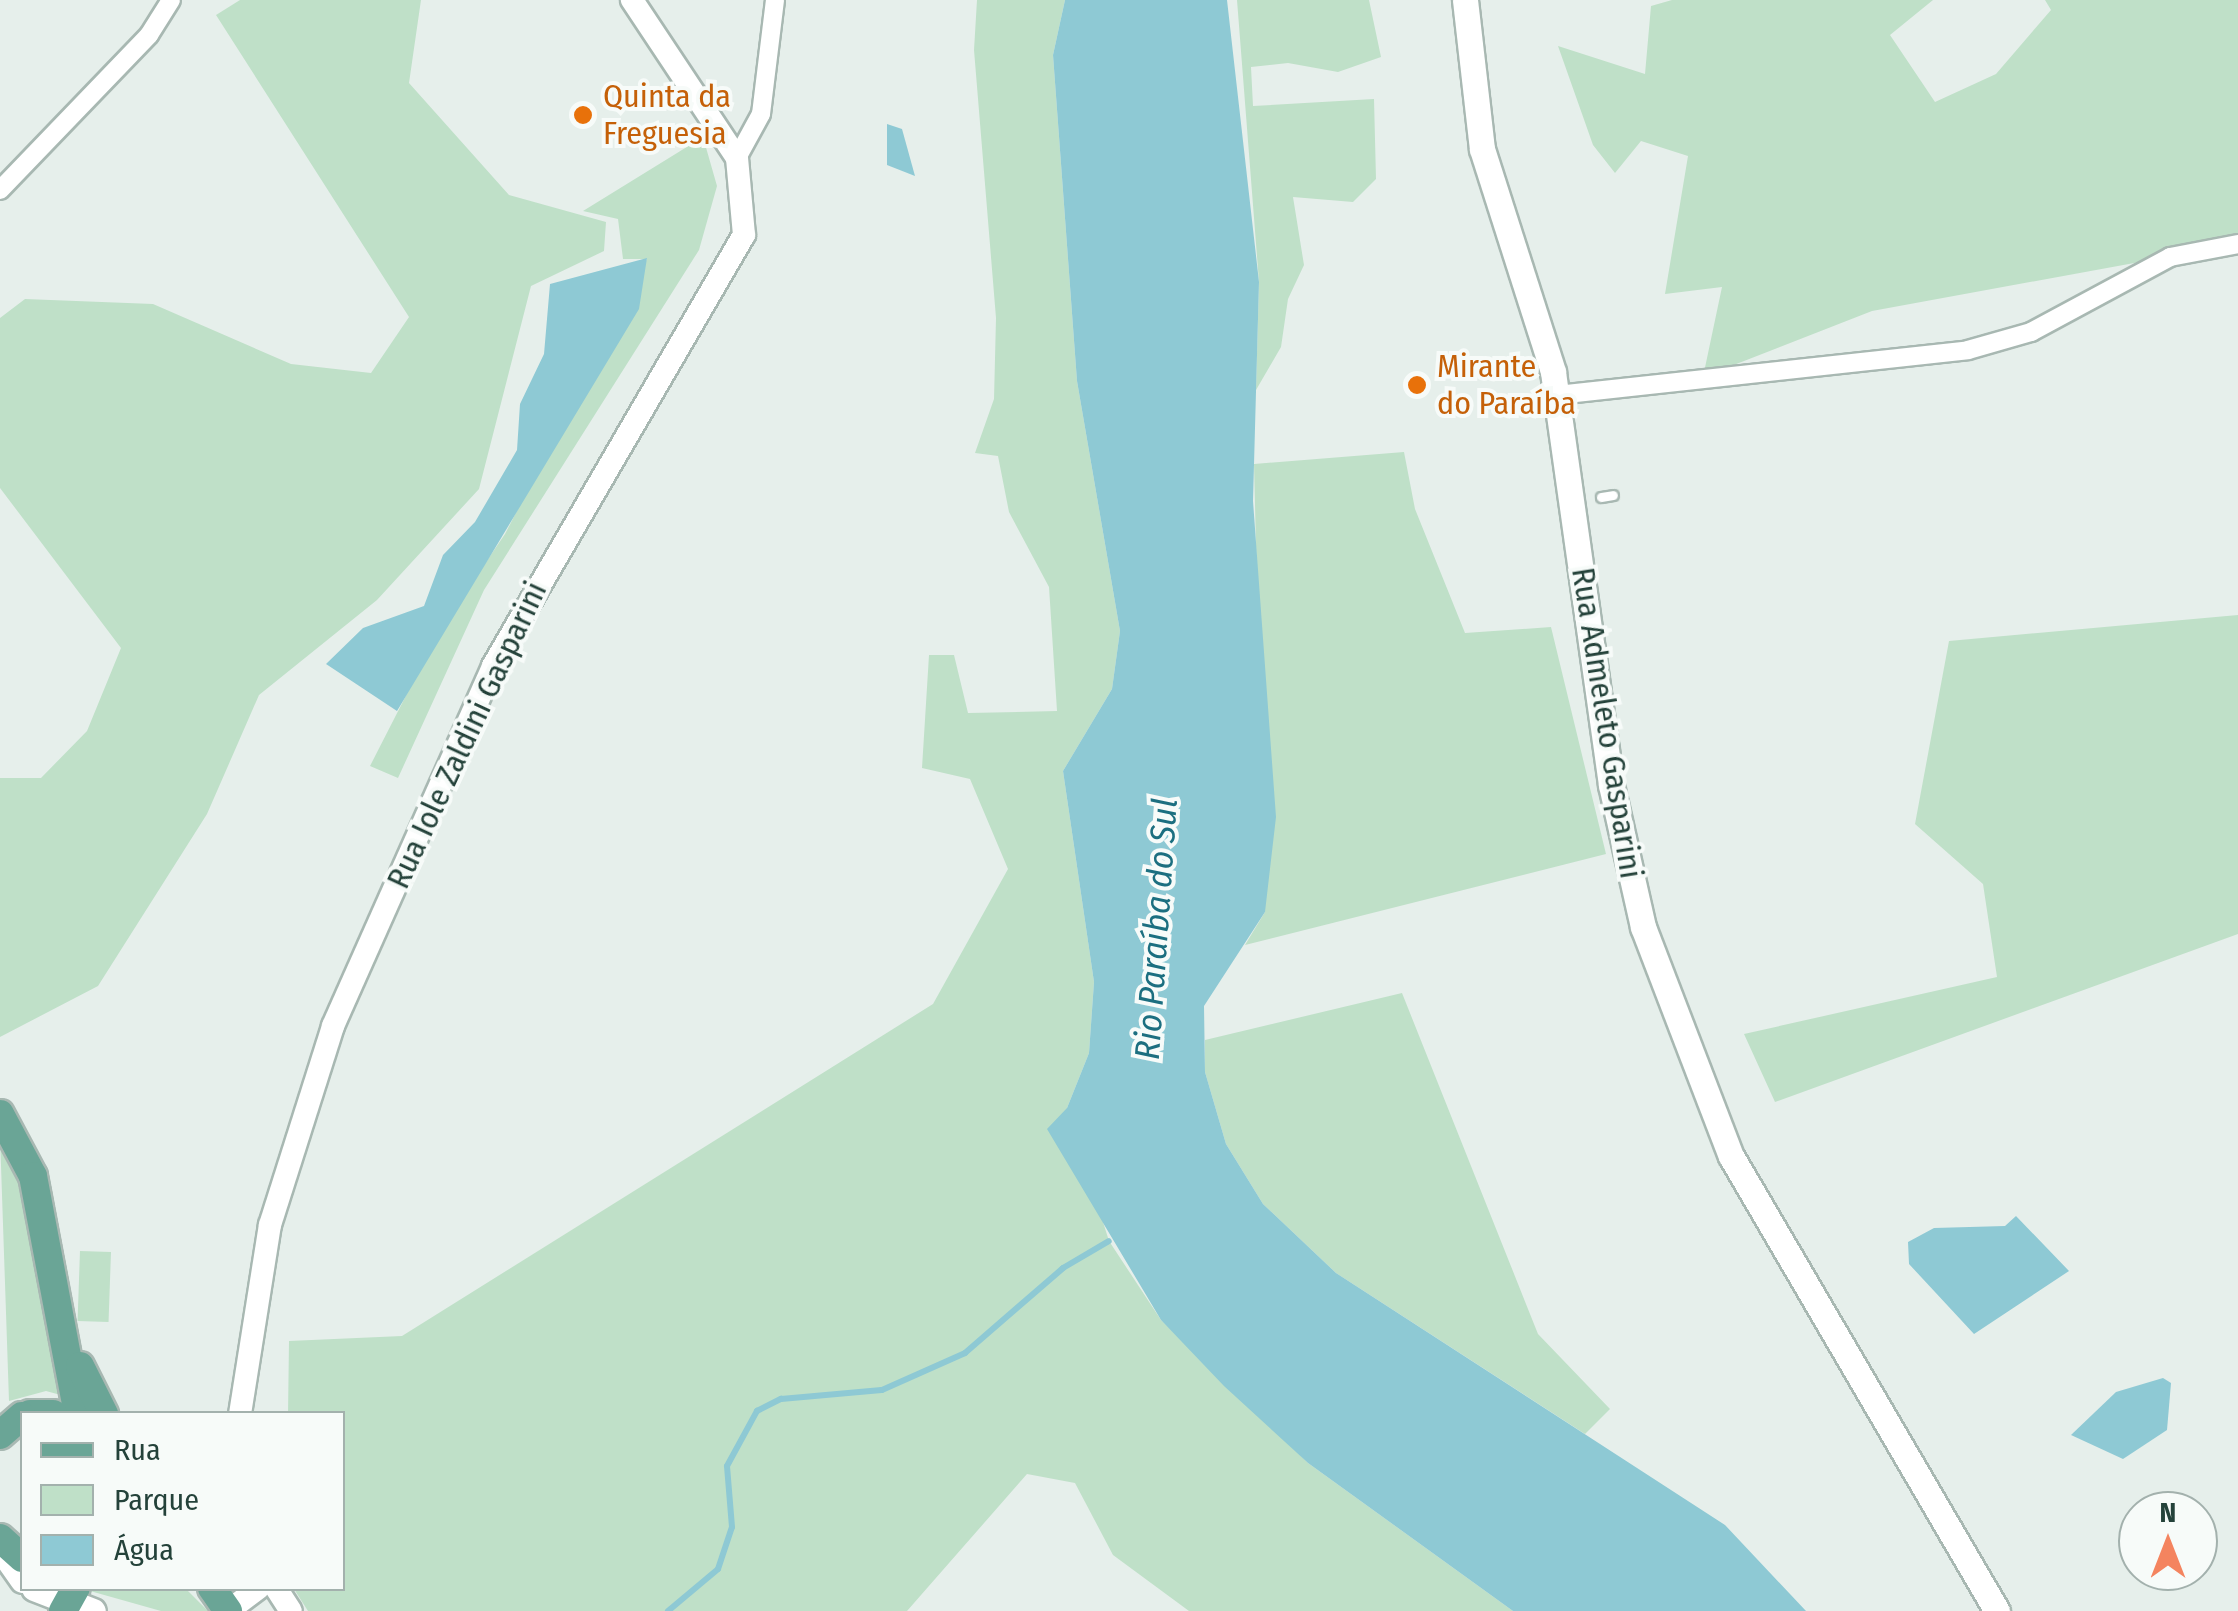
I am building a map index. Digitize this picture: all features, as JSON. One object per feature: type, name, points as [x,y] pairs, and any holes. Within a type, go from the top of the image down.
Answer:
[{"type":"main road","name":"Rua Admeleto Gasparini","points":[[1465,0],[1482,149],[1557,395],[1625,869],[1689,1059],[1785,1253],[1997,1611]]},
{"type":"main road","points":[[0,1114],[33,1176],[77,1411]]},
{"type":"main road","points":[[56,1313],[103,1411]]},
{"type":"main road","points":[[0,1435],[20,1418]]},
{"type":"main road","points":[[0,1538],[20,1556]]},
{"type":"main road","points":[[0,1548],[20,1577]]},
{"type":"main road","points":[[42,1591],[75,1604]]},
{"type":"main road","points":[[204,1591],[228,1611]]},
{"type":"street","points":[[0,190],[149,35],[170,0]]},
{"type":"street","name":"Rua Iole Zaldini Gasparini","points":[[240,1411],[270,1224],[333,1026],[492,666],[734,262],[744,235],[737,158],[632,0]]},
{"type":"street","points":[[737,158],[762,114],[775,0]]},
{"type":"street","points":[[1557,395],[1968,350],[2031,332],[2170,258],[2238,244]]},
{"type":"street","points":[[228,1611],[254,1591]]},
{"type":"green space","points":[[240,0],[421,0],[409,83],[509,195],[606,222],[604,251],[531,286],[479,489],[377,600],[259,695],[207,814],[98,986],[0,1037],[0,778],[41,778],[87,731],[121,648],[0,488],[0,318],[25,299],[153,304],[291,364],[371,373],[409,317],[216,15]]},
{"type":"green space","points":[[977,0],[1065,0],[1053,55],[1077,381],[1120,631],[1112,689],[1063,771],[1094,982],[1089,1053],[1067,1108],[1109,1241],[1161,1320],[1308,1463],[1513,1611],[1189,1611],[1113,1555],[1075,1483],[1027,1474],[907,1611],[308,1611],[295,1591],[345,1591],[345,1411],[288,1411],[289,1341],[402,1336],[933,1004],[1008,869],[970,779],[922,768],[929,655],[954,655],[968,713],[1057,711],[1049,587],[1009,512],[998,456],[975,453],[994,399],[996,318],[974,50]]},
{"type":"green space","points":[[1237,0],[1369,0],[1381,57],[1338,72],[1288,63],[1251,67],[1253,106],[1374,99],[1376,179],[1353,202],[1293,197],[1304,265],[1288,299],[1281,347],[1256,390],[1259,282]]},
{"type":"green space","points":[[1672,0],[1933,0],[1890,35],[1935,102],[1996,74],[2051,10],[2045,0],[2238,0],[2238,244],[1872,311],[1703,377],[1722,287],[1665,294],[1688,156],[1641,141],[1615,173],[1593,145],[1558,46],[1645,74],[1651,6]]},
{"type":"green space","points":[[703,137],[717,186],[699,250],[484,590],[398,778],[370,766],[438,633],[505,534],[647,259],[623,259],[618,219],[583,211]]},
{"type":"green space","points":[[1404,452],[1415,509],[1465,633],[1551,627],[1606,854],[1245,945],[1265,912],[1254,464]]},
{"type":"green space","points":[[2238,615],[2238,934],[1775,1102],[1744,1034],[1997,977],[1983,884],[1915,824],[1949,641]]},
{"type":"green space","points":[[1402,993],[1538,1334],[1610,1409],[1585,1434],[1336,1273],[1263,1204],[1226,1144],[1205,1072],[1205,1040]]},
{"type":"green space","points":[[0,1136],[15,1168],[54,1368],[68,1397],[46,1391],[9,1401]]},
{"type":"green space","points":[[80,1251],[111,1252],[109,1322],[78,1321]]},
{"type":"green space","points":[[90,1591],[188,1591],[208,1611],[161,1611]]},
{"type":"water","name":"Rio Paraíba do Sul","points":[[1065,0],[1227,0],[1259,282],[1253,501],[1276,817],[1265,912],[1204,1006],[1205,1072],[1226,1144],[1263,1204],[1336,1273],[1725,1525],[1806,1611],[1513,1611],[1308,1463],[1224,1386],[1161,1320],[1047,1129],[1067,1108],[1089,1053],[1094,982],[1063,771],[1112,689],[1120,631],[1077,381],[1053,55]]},
{"type":"water","points":[[887,124],[902,129],[915,176],[887,165]]},
{"type":"water","points":[[647,258],[639,309],[397,711],[326,664],[363,628],[424,606],[443,555],[475,522],[517,450],[520,404],[544,354],[550,284]]},
{"type":"water","points":[[2016,1216],[2069,1271],[1974,1334],[1909,1264],[1908,1242],[1934,1228],[2005,1226]]},
{"type":"water","points":[[2163,1378],[2171,1383],[2167,1430],[2123,1459],[2071,1435],[2116,1392]]},
{"type":"waterway","points":[[668,1611],[718,1569],[732,1527],[727,1466],[757,1411],[781,1399],[882,1390],[965,1353],[1063,1268],[1109,1241]]},
{"type":"place","name":"Quinta da Freguesia","points":[[583,115]]},
{"type":"place","name":"Mirante do Paraíba","points":[[1417,385]]}]
